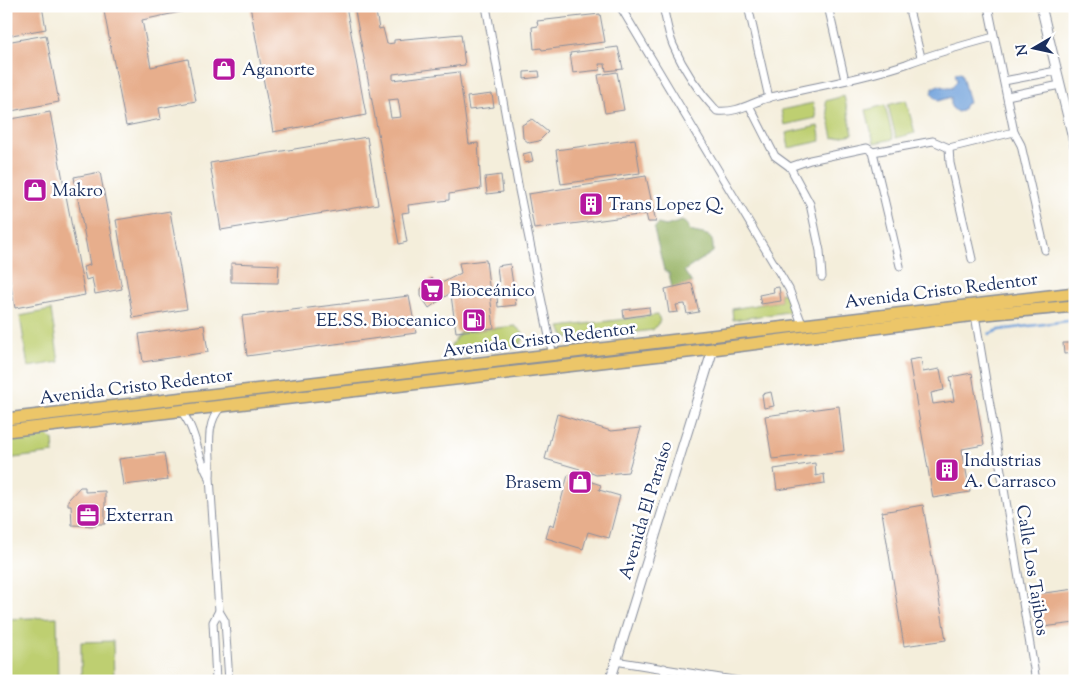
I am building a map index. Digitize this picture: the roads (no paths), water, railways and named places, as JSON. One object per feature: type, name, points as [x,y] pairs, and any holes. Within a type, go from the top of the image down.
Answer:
[{"type":"highway","name":"Avenida Cristo Redentor","points":[[6,419],[553,356],[1075,292]]},
{"type":"highway","name":"Avenida Cristo Redentor","points":[[6,431],[179,409],[713,349],[976,315],[1075,306]]},
{"type":"street","points":[[486,6],[519,190],[553,356]]},
{"type":"street","points":[[620,6],[789,289],[802,324]]},
{"type":"street","points":[[663,6],[673,44],[708,102],[717,111],[750,107],[756,102],[769,98],[906,64],[921,57],[994,37]]},
{"type":"street","points":[[748,6],[769,98]]},
{"type":"street","points":[[828,6],[845,80]]},
{"type":"street","points":[[908,6],[921,57]]},
{"type":"street","points":[[988,6],[1014,132],[1021,145],[1045,250]]},
{"type":"street","points":[[1041,6],[1075,146]]},
{"type":"street","points":[[1004,81],[1056,71]]},
{"type":"street","points":[[1007,96],[1060,85]]},
{"type":"street","points":[[750,107],[775,156],[790,167],[810,204],[816,226],[822,277]]},
{"type":"street","points":[[873,152],[933,141],[949,148],[1014,132]]},
{"type":"street","points":[[790,167],[850,151],[867,148],[873,152],[900,266]]},
{"type":"street","points":[[949,148],[950,163],[972,259]]},
{"type":"street","points":[[1062,294],[1075,288]]},
{"type":"street","name":"Calle Los Tajibos","points":[[976,315],[1036,681]]},
{"type":"street","name":"Avenida El Paraíso","points":[[610,681],[713,349]]},
{"type":"street","points":[[223,405],[212,417],[210,425],[212,460],[210,477],[219,611],[225,621],[229,681]]},
{"type":"street","points":[[179,409],[189,420],[200,462],[210,477]]},
{"type":"street","points":[[216,681],[213,622],[219,611]]},
{"type":"street","points":[[615,661],[739,681]]},
{"type":"street","points":[[664,668],[666,681]]},
{"type":"street","points":[[215,670],[228,670]]},
{"type":"water","points":[[961,72],[969,103],[965,104],[962,111],[957,112],[951,107],[951,97],[938,101],[931,93],[934,87],[939,85],[952,88],[957,81],[955,73]]},
{"type":"waterway","points":[[989,334],[999,330],[1075,320]]},
{"type":"place","name":"Aganorte","points":[[224,69]]},
{"type":"place","name":"Makro","points":[[35,190]]},
{"type":"place","name":"Trans Lopez Q.","points":[[591,204]]},
{"type":"place","name":"Bioceánico","points":[[432,290]]},
{"type":"place","name":"EE.SS. Bioceanico","points":[[474,320]]},
{"type":"place","name":"Industrias A. Carrasco","points":[[947,470]]},
{"type":"place","name":"Brasem","points":[[580,482]]},
{"type":"place","name":"Exterran","points":[[88,515]]}]
